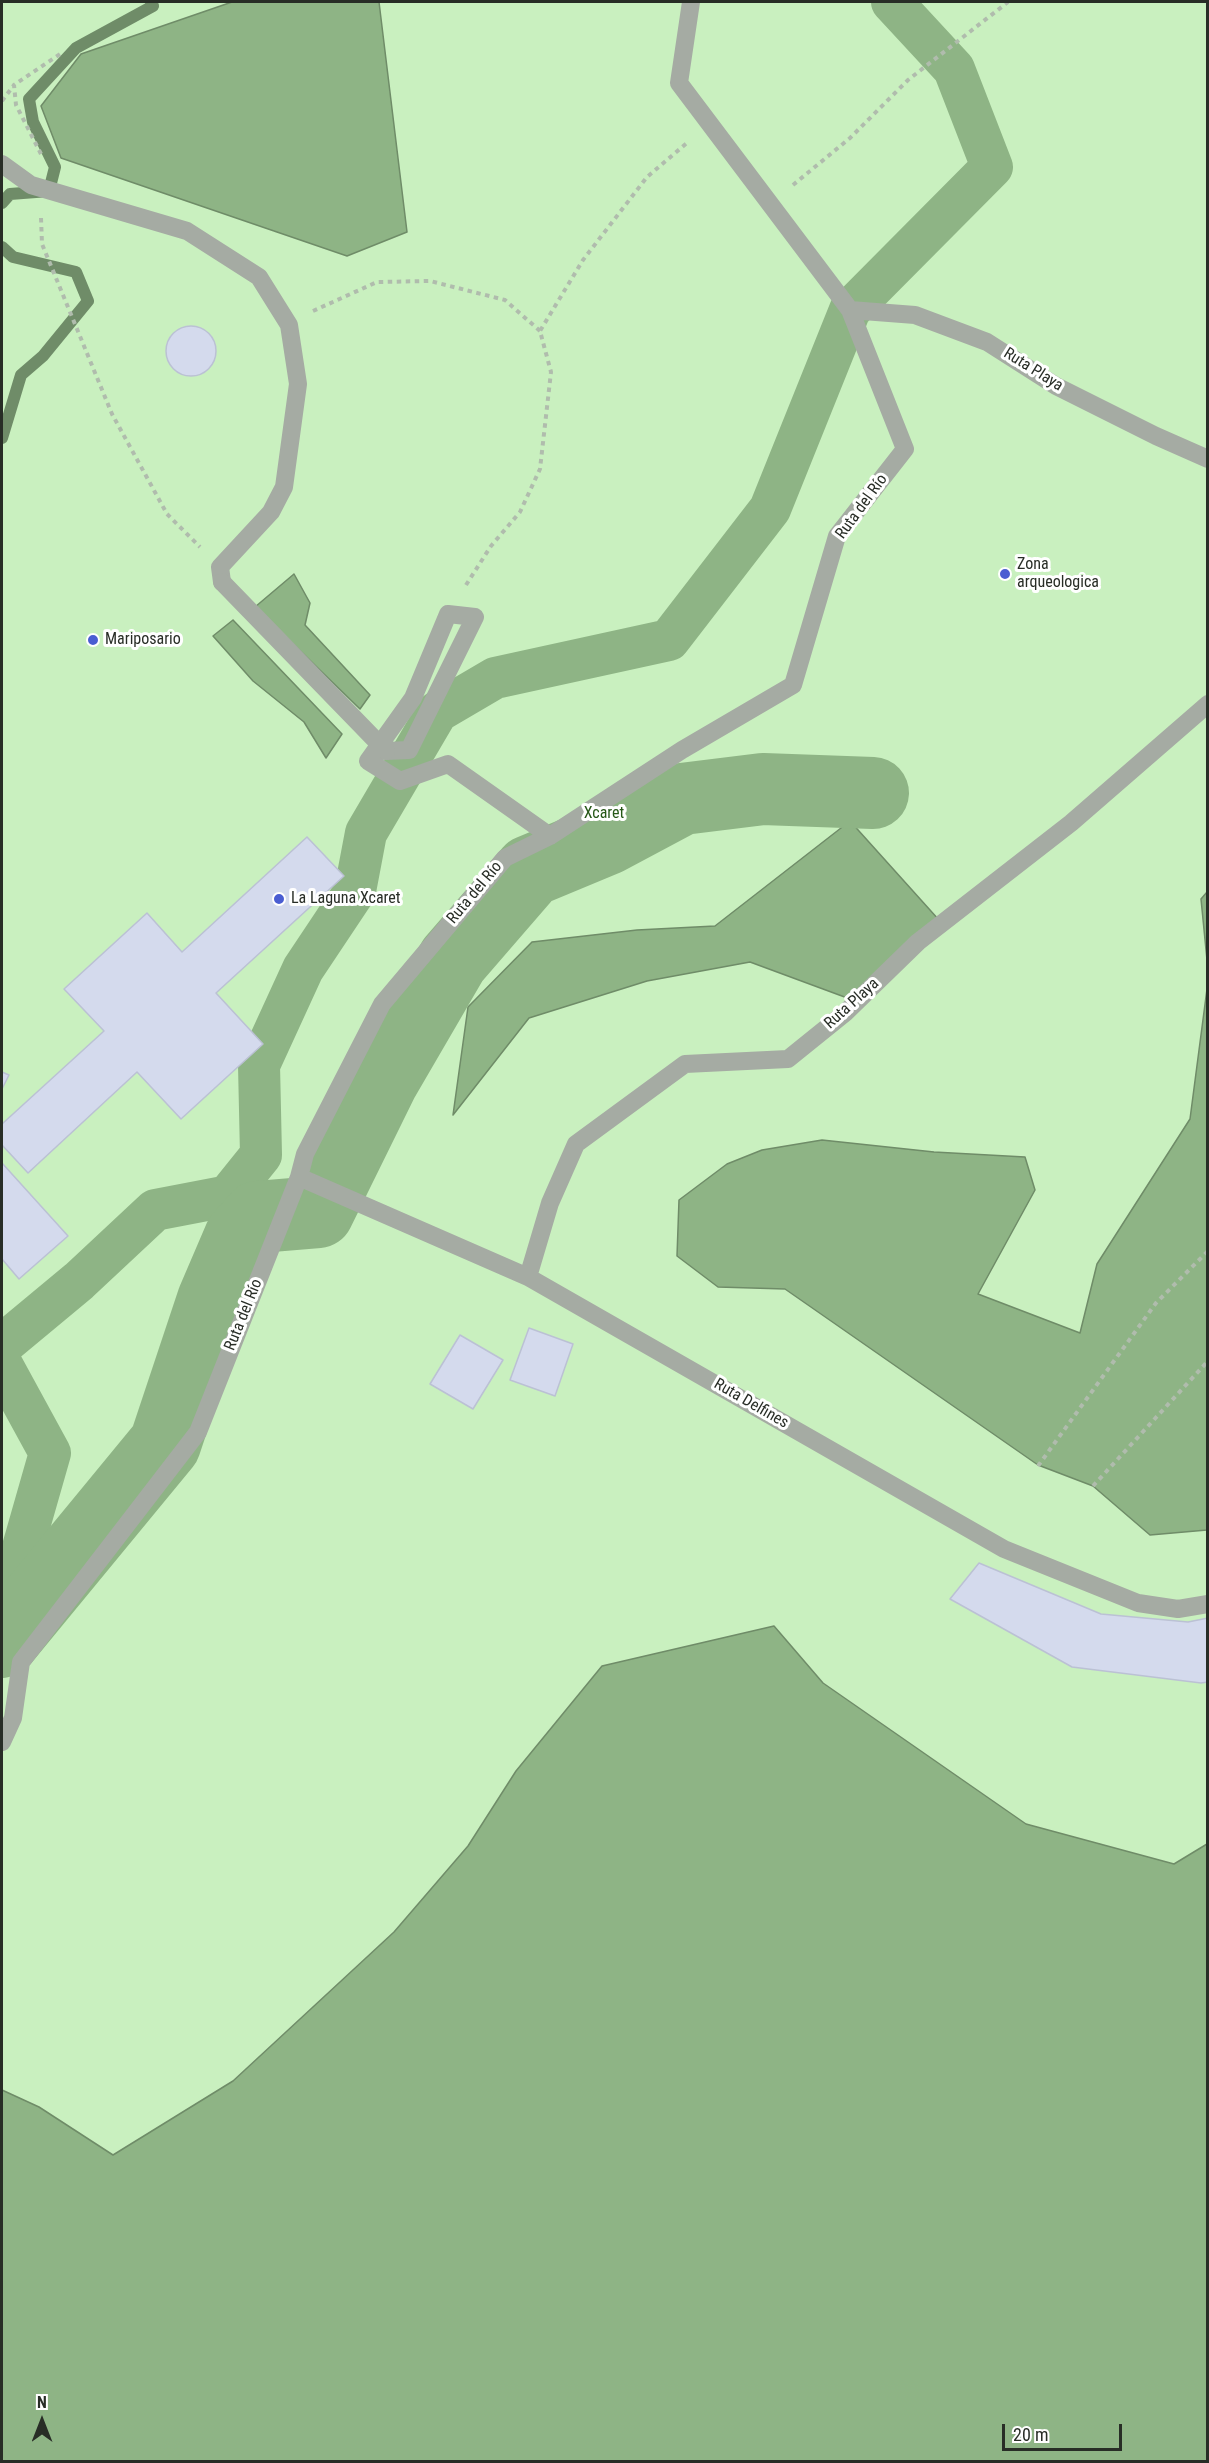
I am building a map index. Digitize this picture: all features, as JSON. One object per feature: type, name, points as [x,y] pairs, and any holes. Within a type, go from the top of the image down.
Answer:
[{"type":"street","name":"Ruta del Río","points":[[2,1742],[13,1719],[21,1662],[198,1432],[299,1177],[305,1154],[382,1004],[505,858],[550,836],[682,750],[793,685],[837,536],[905,449],[849,310],[679,83],[691,2]]},
{"type":"street","points":[[2,164],[31,185],[187,231],[259,277],[290,325],[298,384],[284,487],[271,513],[220,567],[222,582],[386,751],[409,750],[475,617],[448,614],[413,698],[368,762],[400,781],[448,764],[550,836]]},
{"type":"street","name":"Ruta Playa","points":[[849,310],[915,315],[987,342],[1056,386],[1208,459]]},
{"type":"street","name":"Ruta Playa","points":[[528,1277],[550,1203],[576,1144],[686,1064],[788,1059],[844,1012],[918,942],[1071,823],[1208,704]]},
{"type":"street","name":"Ruta Delfines","points":[[299,1177],[528,1277],[1004,1549],[1138,1603],[1178,1609],[1208,1604]]},
{"type":"path","points":[[770,205],[849,138],[908,80],[1008,2]]},
{"type":"path","points":[[2,101],[14,85],[63,52]]},
{"type":"path","points":[[14,85],[16,105],[44,159]]},
{"type":"path","points":[[540,331],[583,260],[647,177],[710,124]]},
{"type":"path","points":[[41,214],[42,244],[112,414],[167,514],[206,553]]},
{"type":"path","points":[[290,325],[321,306],[377,282],[430,281],[505,300],[540,331],[551,372],[540,470],[520,513],[491,546],[448,614]]},
{"type":"path","points":[[1038,1466],[1156,1303],[1208,1251]]},
{"type":"path","points":[[1093,1486],[1208,1361]]},
{"type":"green space","name":"Xcaret","points":[[2,2],[1207,2],[1207,1844],[1174,1864],[1026,1824],[823,1683],[774,1626],[602,1666],[516,1771],[468,1846],[394,1932],[233,2081],[113,2155],[39,2107],[2,2090]]},
{"type":"shaded area","points":[[232,2],[379,2],[407,232],[347,256],[61,158],[41,106],[81,54]]},
{"type":"shaded area","points":[[294,574],[310,603],[305,625],[370,695],[360,709],[255,607]]},
{"type":"shaded area","points":[[233,620],[342,734],[326,758],[304,722],[253,681],[213,636]]},
{"type":"shaded area","points":[[850,821],[939,920],[850,999],[750,962],[647,981],[529,1018],[453,1115],[468,1007],[532,942],[637,930],[715,926]]},
{"type":"shaded area","points":[[1207,892],[1207,960],[1201,899]]},
{"type":"shaded area","points":[[1207,989],[1207,1530],[1150,1535],[1093,1486],[1038,1465],[785,1289],[718,1287],[677,1256],[679,1200],[727,1164],[762,1150],[822,1140],[934,1152],[1025,1157],[1035,1190],[978,1294],[1080,1333],[1097,1264],[1190,1119]]},
{"type":"shaded area","points":[[774,1626],[823,1683],[1026,1824],[1174,1864],[1207,1844],[1207,2461],[2,2461],[2,2090],[39,2107],[113,2155],[233,2081],[394,1932],[468,1846],[516,1771],[602,1666]]},
{"type":"building","points":[[191,326],[200,328],[211,337],[216,351],[214,360],[205,371],[191,376],[182,374],[171,365],[166,351],[168,342],[177,331]]},
{"type":"building","points":[[307,837],[344,876],[216,993],[263,1044],[181,1119],[137,1072],[28,1173],[2,1145],[2,1124],[104,1031],[64,989],[147,913],[182,952]]},
{"type":"building","points":[[2,1072],[9,1075],[2,1089]]},
{"type":"building","points":[[2,1163],[68,1236],[19,1279],[2,1259]]},
{"type":"building","points":[[529,1328],[573,1344],[555,1396],[510,1380]]},
{"type":"building","points":[[460,1335],[503,1360],[473,1409],[430,1384]]},
{"type":"building","points":[[979,1563],[1101,1614],[1188,1622],[1208,1618],[1208,1682],[1072,1667],[950,1599]]},
{"type":"waterway","points":[[2,203],[10,194],[49,191],[55,167],[33,122],[29,99],[76,48],[153,6],[151,2]]},
{"type":"waterway","points":[[2,1345],[79,1281],[155,1210],[228,1196],[261,1155],[259,1065],[303,969],[355,891],[366,833],[437,712],[495,678],[669,640],[770,509],[850,310],[992,167],[954,69],[892,2]]},
{"type":"waterway","points":[[2,247],[13,257],[76,272],[88,301],[43,356],[21,375],[2,438]]},
{"type":"waterway","points":[[2,1642],[165,1444],[213,1300],[240,1237],[258,1217],[318,1212],[382,1082],[453,960],[530,871],[607,839],[682,799],[763,789],[873,793]]},
{"type":"waterway","points":[[2,1365],[50,1453],[10,1593],[11,1633]]},
{"type":"place","name":"Zona arqueologica","points":[[1005,574]]},
{"type":"place","name":"Mariposario","points":[[93,640]]},
{"type":"place","name":"La Laguna Xcaret","points":[[279,899]]}]
